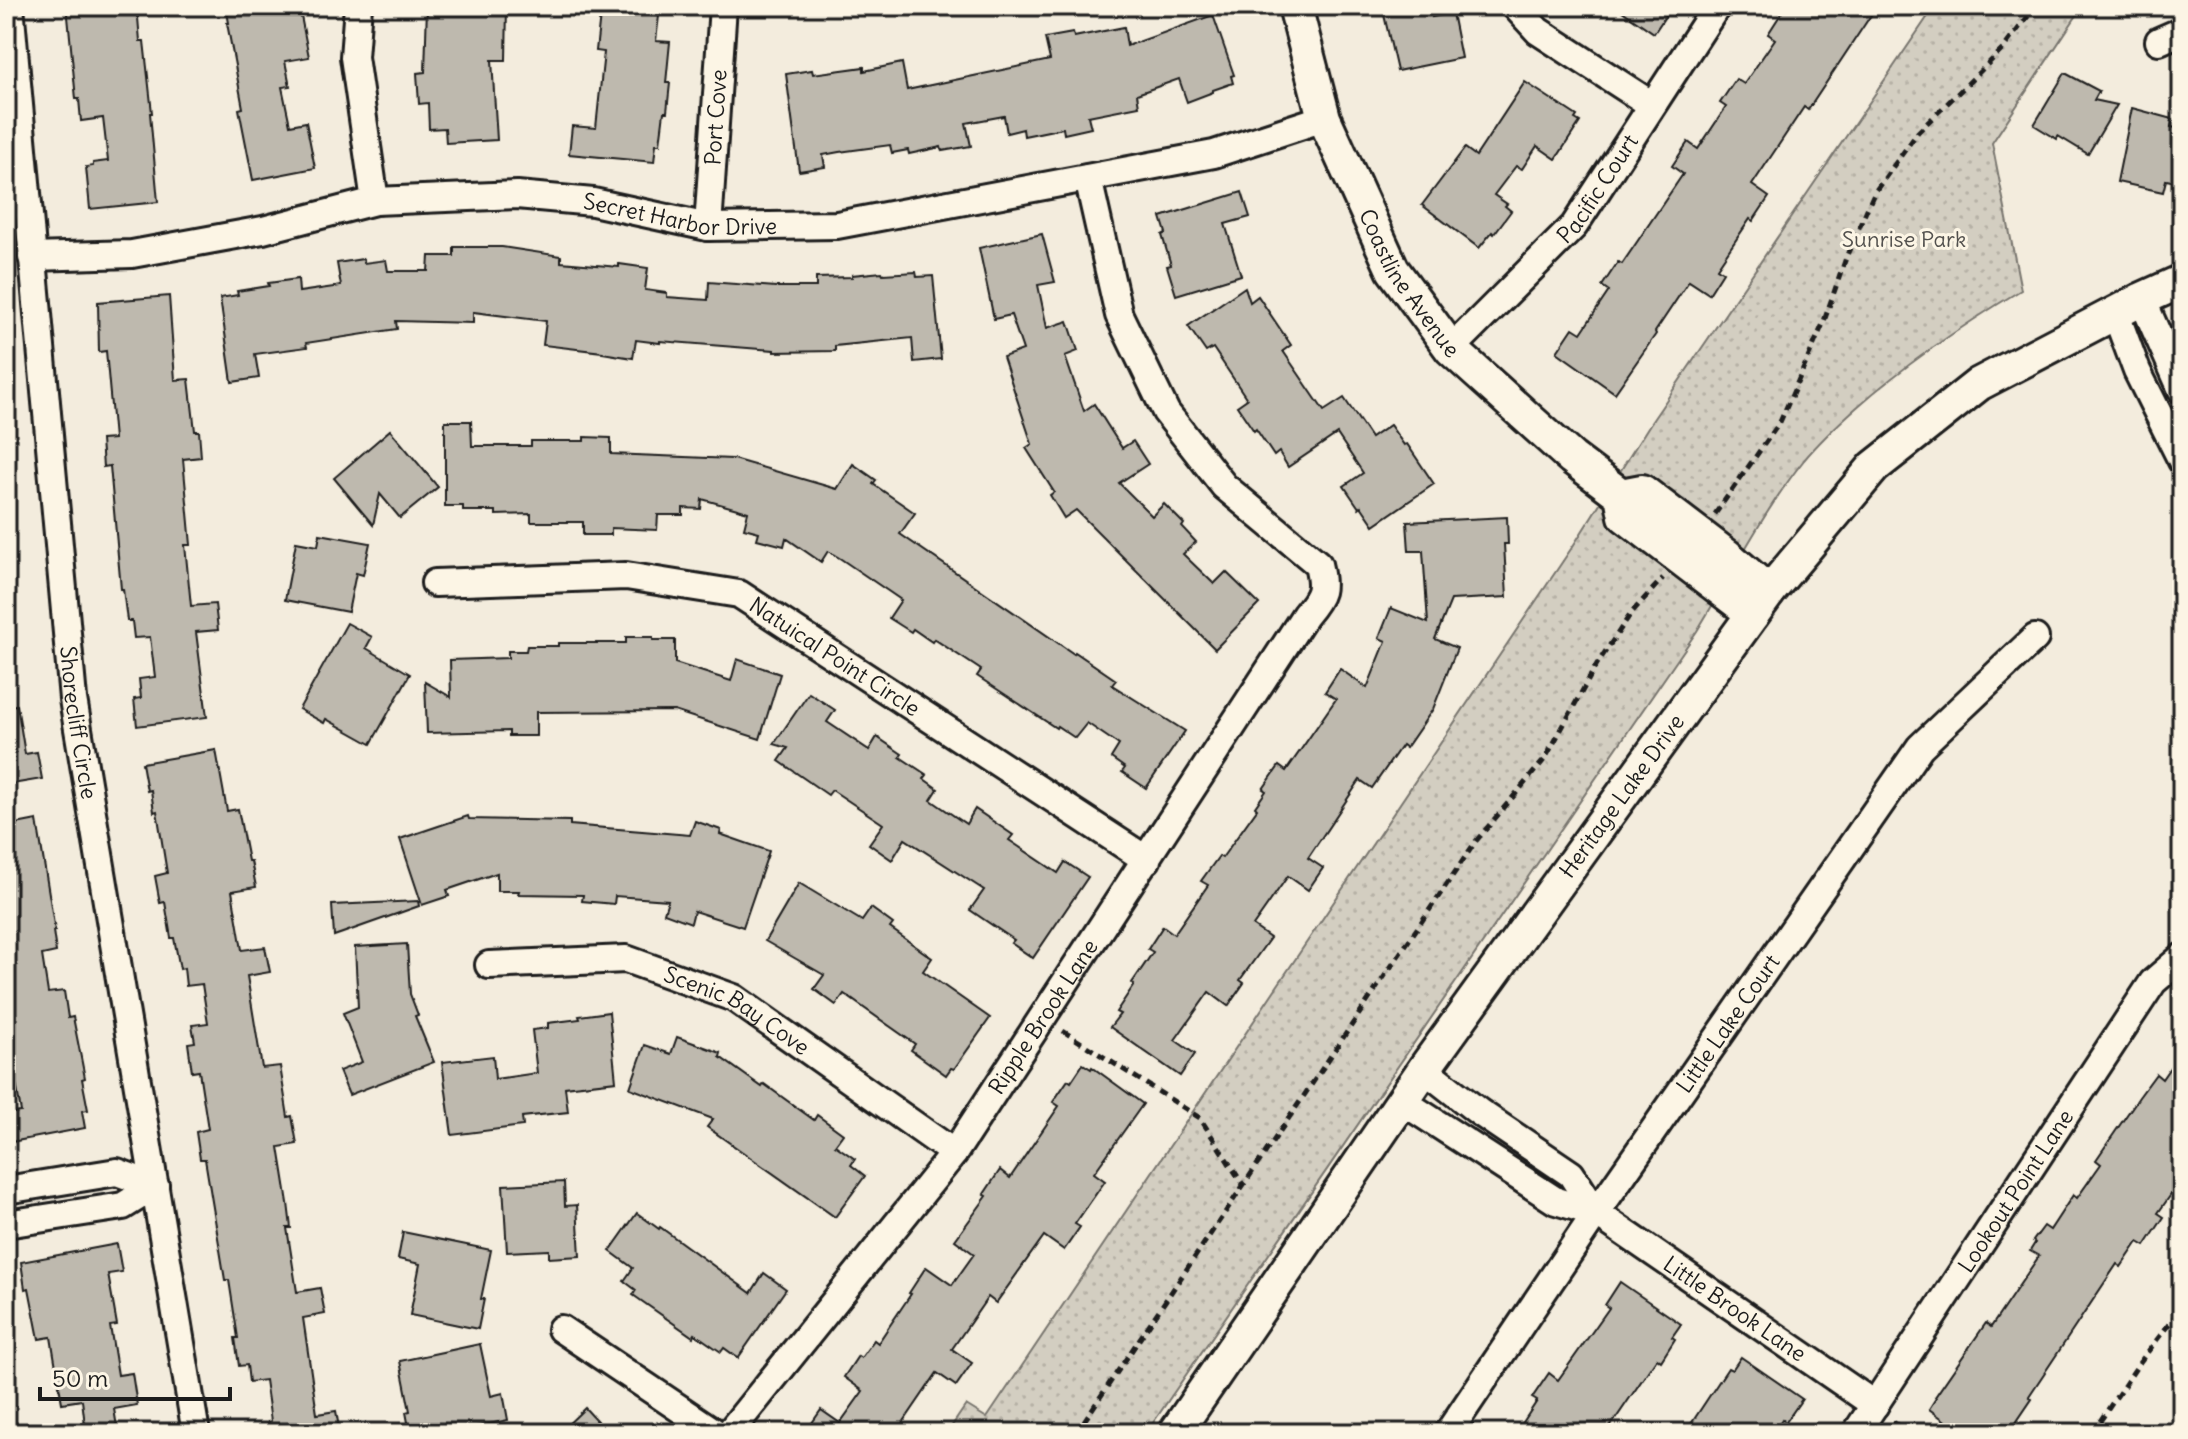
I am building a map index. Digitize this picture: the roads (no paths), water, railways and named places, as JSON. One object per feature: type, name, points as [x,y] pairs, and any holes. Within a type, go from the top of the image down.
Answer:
[{"type":"street","name":"Shorecliff Circle","points":[[10,6],[73,699],[196,1433]]},
{"type":"street","points":[[358,6],[354,57],[375,201]]},
{"type":"street","name":"Port Cove","points":[[708,227],[723,6]]},
{"type":"street","name":"Coastline Avenue","points":[[1295,6],[1324,118],[1393,270],[1451,349],[1572,458],[1621,495],[1642,491],[1689,546],[1761,603]]},
{"type":"street","points":[[1515,6],[1538,31],[1652,105]]},
{"type":"street","name":"Pacific Court","points":[[1451,349],[1574,226],[1717,6]]},
{"type":"street","name":"Secret Harbor Drive","points":[[32,257],[132,254],[263,230],[375,201],[517,195],[593,202],[708,227],[837,225],[1214,154],[1324,118]]},
{"type":"street","name":"Ripple Brook Lane","points":[[729,1433],[954,1153],[1305,615],[1319,599],[1322,580],[1318,564],[1224,486],[1166,412],[1119,315],[1088,178]]},
{"type":"street","name":"Heritage Lake Drive","points":[[1175,1433],[1424,1069],[1761,603],[1874,467],[1979,384],[2182,281]]},
{"type":"street","points":[[2128,306],[2182,390]]},
{"type":"street","points":[[2128,306],[2137,371],[2182,461]]},
{"type":"street","name":"Natuical Point Circle","points":[[435,583],[626,576],[739,594],[1147,860]]},
{"type":"street","name":"Little Lake Court","points":[[1448,1433],[1596,1213],[1920,747],[2035,638]]},
{"type":"street","name":"Lookout Point Lane","points":[[1856,1433],[2153,982],[2182,957]]},
{"type":"street","name":"Scenic Bay Cove","points":[[489,965],[626,959],[734,998],[954,1153]]},
{"type":"street","name":"Little Brook Lane","points":[[1424,1069],[1479,1112],[1571,1174],[1596,1213]]},
{"type":"street","name":"Little Brook Lane","points":[[1402,1101],[1556,1201],[1596,1213],[1875,1405]]},
{"type":"street","points":[[6,1190],[117,1172],[155,1186]]},
{"type":"street","points":[[6,1224],[123,1206],[155,1186]]},
{"type":"street","points":[[561,1329],[716,1433]]},
{"type":"park label","name":"Sunrise Park","points":[[1904,239]]}]
